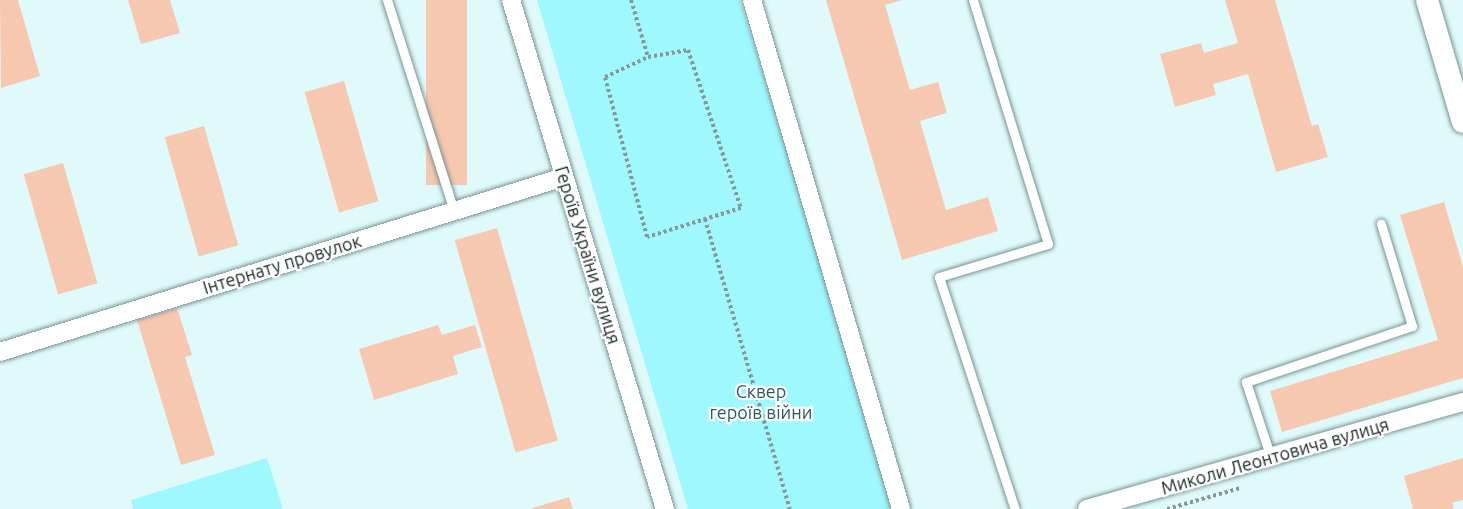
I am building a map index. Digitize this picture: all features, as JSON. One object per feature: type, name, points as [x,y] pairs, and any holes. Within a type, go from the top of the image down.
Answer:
[{"type":"street","name":"Героїв України вулиця","points":[[511,0],[665,509]]},
{"type":"street","points":[[752,0],[901,509]]},
{"type":"street","points":[[1427,0],[1463,122]]},
{"type":"street","name":"Інтернату провулок","points":[[0,352],[564,177]]},
{"type":"street","name":"Миколи Леонтовича вулиця","points":[[1088,509],[1463,402]]},
{"type":"lane","points":[[387,0],[454,211]]},
{"type":"lane","points":[[972,0],[1048,244],[939,277],[1015,509]]},
{"type":"lane","points":[[1271,458],[1246,382],[1412,326],[1381,224]]},
{"type":"path","points":[[631,0],[648,57]]},
{"type":"path","points":[[688,50],[741,208],[647,237],[605,76],[648,57],[688,50]]},
{"type":"path","points":[[705,219],[790,509]]},
{"type":"green space","name":"Сквер героїв війни","points":[[537,0],[740,0],[900,509],[688,509]]},
{"type":"green space","points":[[267,458],[283,509],[133,509],[131,500]]},
{"type":"building","points":[[0,0],[18,0],[40,76],[1,88]]},
{"type":"building","points":[[128,0],[170,0],[180,33],[141,44]]},
{"type":"building","points":[[426,0],[467,0],[467,185],[426,185]]},
{"type":"building","points":[[826,0],[902,0],[885,5],[910,90],[938,82],[947,113],[920,121],[946,210],[988,197],[998,231],[902,260]]},
{"type":"building","points":[[1225,0],[1275,0],[1312,126],[1318,124],[1328,157],[1276,172],[1248,74],[1213,84],[1216,95],[1175,107],[1160,54],[1201,43],[1204,53],[1238,43]]},
{"type":"building","points":[[344,81],[378,201],[339,212],[305,92]]},
{"type":"building","points":[[204,126],[238,245],[199,256],[165,137]]},
{"type":"building","points":[[63,163],[97,283],[58,294],[24,174]]},
{"type":"building","points":[[1444,202],[1463,267],[1463,378],[1282,432],[1270,391],[1438,340],[1400,215]]},
{"type":"building","points":[[497,228],[558,440],[516,453],[455,240]]},
{"type":"building","points":[[177,308],[192,355],[185,357],[215,455],[181,465],[137,320]]},
{"type":"building","points":[[438,325],[442,335],[475,325],[482,347],[453,356],[458,374],[374,400],[359,349]]},
{"type":"building","points":[[1463,458],[1463,500],[1452,503],[1454,509],[1413,509],[1404,476]]},
{"type":"building","points":[[569,497],[573,509],[533,509],[533,508]]}]
